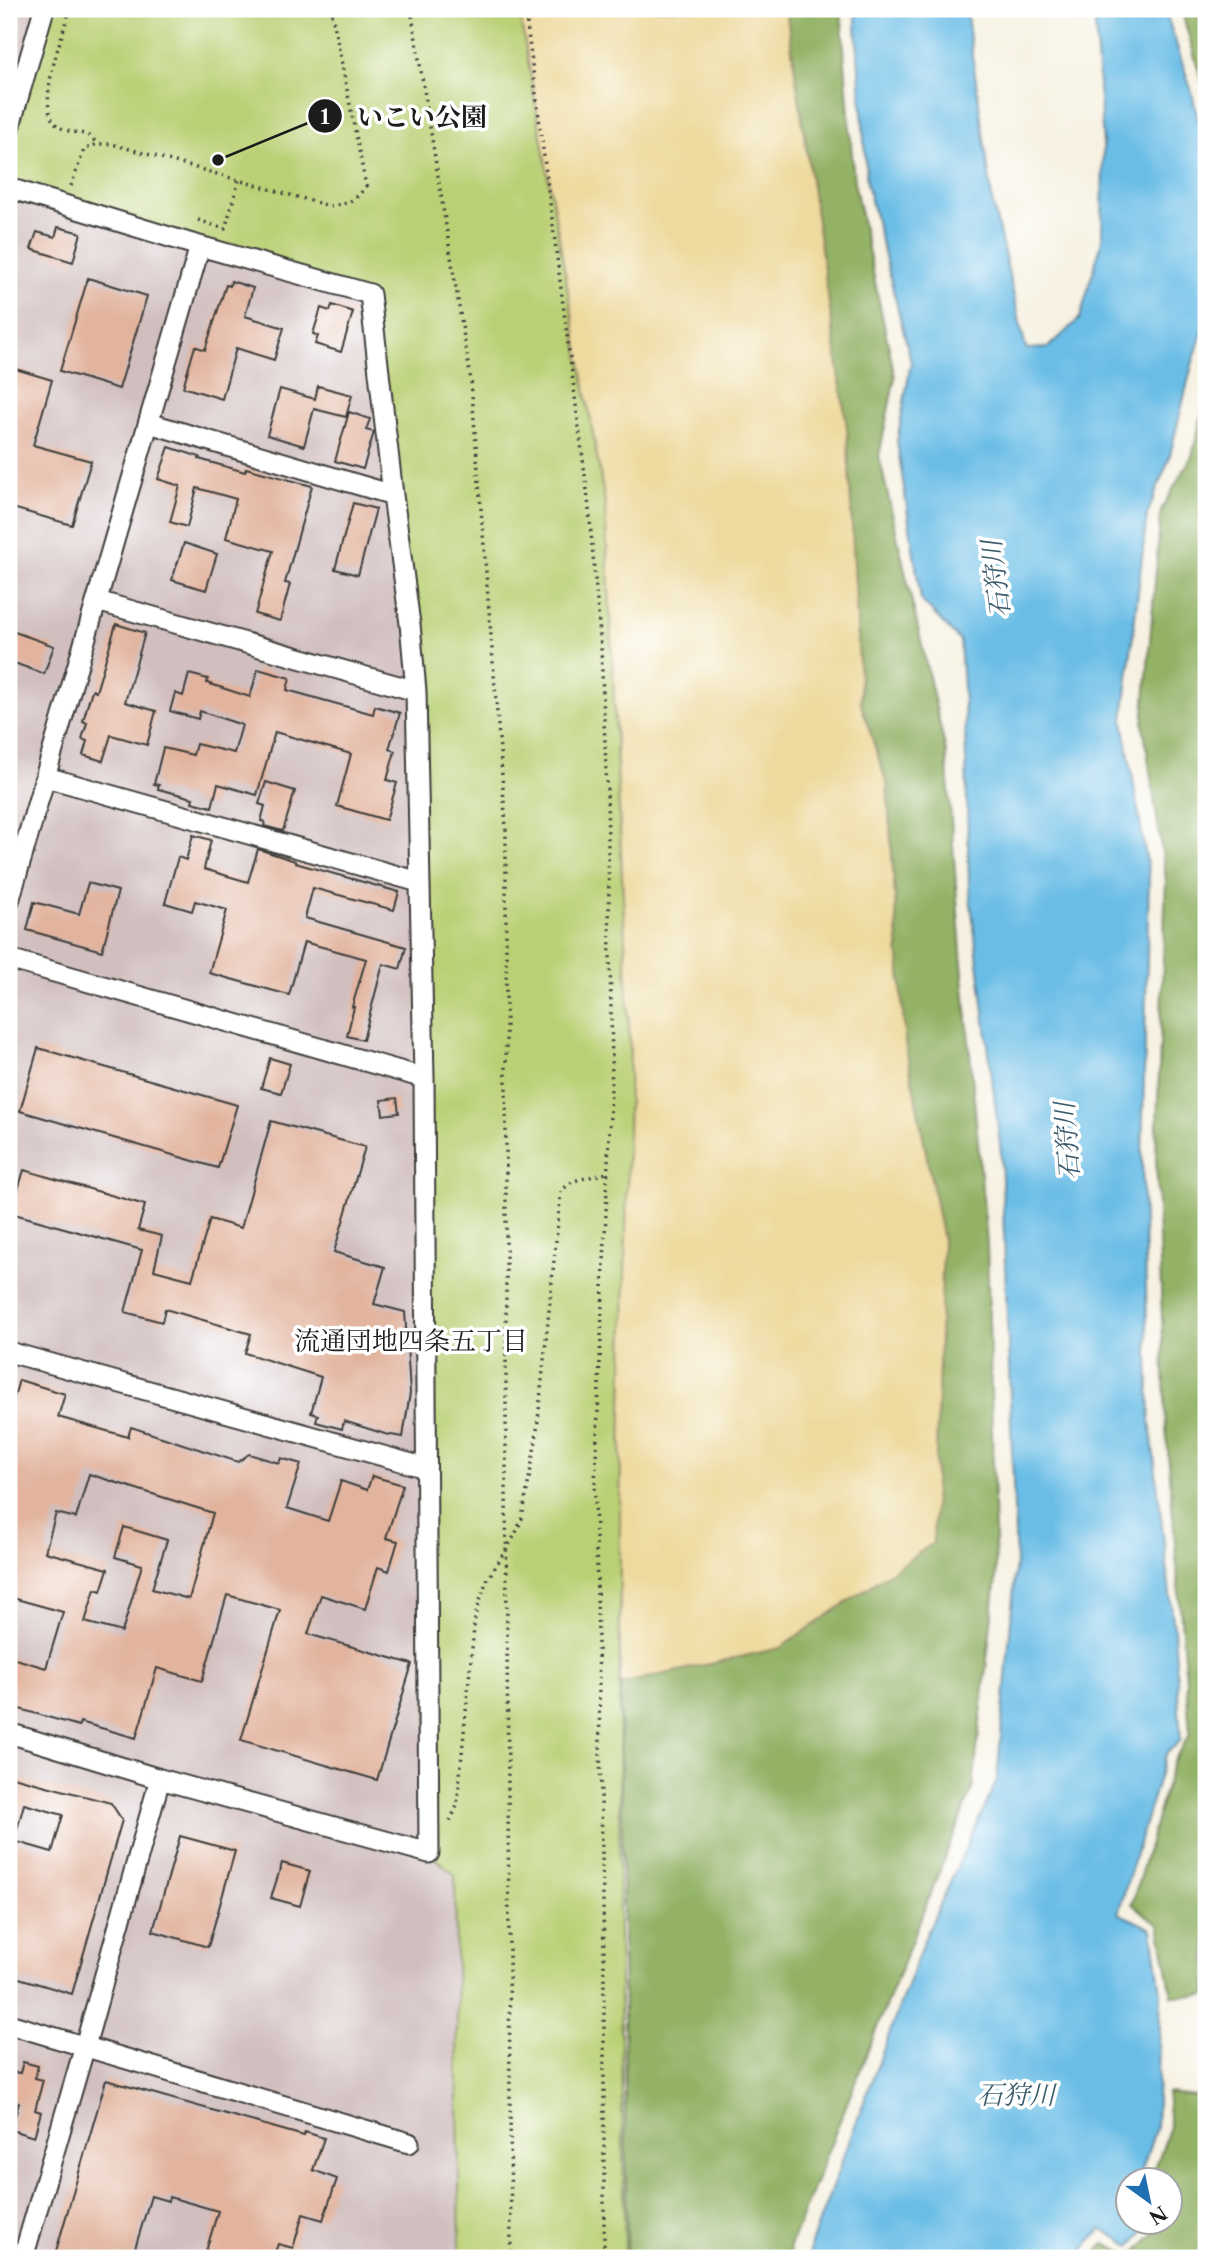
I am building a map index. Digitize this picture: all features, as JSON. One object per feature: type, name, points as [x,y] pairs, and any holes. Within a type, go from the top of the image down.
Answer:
[{"type":"street","points":[[9,129],[44,9]]},
{"type":"street","points":[[9,188],[370,294],[416,691],[424,1078],[429,1853],[160,1779],[9,1733]]},
{"type":"street","points":[[9,901],[200,246]]},
{"type":"street","points":[[149,424],[393,495]]},
{"type":"street","points":[[97,601],[416,691]]},
{"type":"street","points":[[46,777],[419,882]]},
{"type":"street","points":[[9,959],[424,1078]]},
{"type":"street","points":[[9,1352],[426,1468]]},
{"type":"street","points":[[23,2258],[86,2046],[160,1779]]},
{"type":"street","points":[[9,2024],[409,2143]]},
{"type":"path","points":[[71,9],[51,78],[47,102],[53,121],[68,132],[89,136],[97,144]]},
{"type":"path","points":[[65,205],[83,150],[97,144],[112,144],[329,206],[345,204],[358,198],[366,186],[331,9]]},
{"type":"path","points":[[411,9],[471,382],[506,827],[511,2258]]},
{"type":"path","points":[[525,9],[588,498],[601,647],[607,792],[612,1065],[595,1486],[604,1953],[604,2258]]},
{"type":"path","points":[[198,220],[225,229],[239,180]]},
{"type":"path","points":[[429,1839],[450,1821],[457,1805],[475,1617],[486,1581],[523,1518],[536,1440],[561,1191],[573,1181],[607,1173]]},
{"type":"shaded area","points":[[9,9],[47,9],[9,133]]},
{"type":"shaded area","points":[[9,188],[370,294],[410,624],[455,1875],[460,2258],[9,2258]]},
{"type":"green space","points":[[47,9],[519,9],[605,502],[630,1048],[620,1507],[619,1926],[625,2258],[460,2258],[455,1875],[429,1853],[416,691],[370,295],[9,188],[9,133]]},
{"type":"green space","points":[[786,9],[841,9],[854,182],[895,377],[879,456],[946,752],[987,1244],[996,1578],[973,1787],[790,2246],[789,2258],[627,2258],[620,1684],[780,1648],[943,1241],[905,1043],[887,784],[861,704],[847,428]]},
{"type":"green space","points":[[1181,9],[1206,9],[1206,96]]},
{"type":"green space","points":[[1206,398],[1206,1995],[1172,1996],[1159,1925],[1132,1904],[1173,1762],[1190,1734],[1166,1427],[1156,1154],[1166,879],[1143,724],[1161,510],[1192,456]]},
{"type":"green space","points":[[1167,2093],[1206,2097],[1206,2258],[1093,2258],[1105,2243],[1132,2256],[1152,2236],[1184,2236],[1184,2166],[1156,2166],[1170,2127]]},
{"type":"sand","points":[[519,9],[786,9],[847,428],[861,704],[887,784],[905,1043],[943,1241],[933,1543],[780,1648],[620,1684],[620,1507],[630,1048],[605,502]]},
{"type":"water","name":"石狩川","points":[[855,9],[966,9],[993,205],[1026,349],[1048,348],[1080,318],[1102,240],[1103,145],[1094,9],[1165,10],[1191,89],[1206,152],[1206,321],[1192,365],[1169,459],[1147,515],[1123,720],[1149,876],[1142,1158],[1150,1420],[1174,1629],[1181,1740],[1166,1754],[1118,1913],[1152,1929],[1161,1993],[1156,2127],[1143,2166],[1114,2166],[1114,2236],[1140,2236],[1131,2246],[1101,2229],[1077,2258],[809,2258],[811,2244],[926,1935],[997,1780],[1016,1562],[1001,1153],[969,887],[965,720],[960,641],[921,600],[897,442],[911,362],[867,184]]},
{"type":"building","points":[[58,227],[81,233],[73,262],[31,249],[37,232],[55,237]]},
{"type":"building","points":[[88,278],[147,296],[119,389],[60,371]]},
{"type":"building","points":[[231,281],[253,288],[245,316],[284,328],[274,360],[236,348],[222,399],[183,387],[195,346],[205,350],[226,285],[230,286]]},
{"type":"building","points":[[332,305],[353,312],[341,352],[315,344],[318,336],[313,334],[321,308],[330,311]]},
{"type":"building","points":[[9,367],[52,380],[33,445],[91,461],[72,525],[9,507]]},
{"type":"building","points":[[318,386],[352,395],[346,417],[314,409],[304,446],[267,435],[280,389],[315,399]]},
{"type":"building","points":[[349,412],[370,419],[366,430],[374,432],[363,469],[335,461]]},
{"type":"building","points":[[169,447],[245,472],[246,468],[312,486],[285,583],[290,584],[280,621],[255,614],[273,551],[226,538],[236,499],[197,488],[187,527],[170,522],[180,486],[158,479]]},
{"type":"building","points":[[353,503],[376,509],[358,575],[335,569]]},
{"type":"building","points":[[184,543],[217,554],[206,590],[172,580]]},
{"type":"building","points":[[116,624],[145,633],[125,702],[156,711],[147,745],[111,735],[103,761],[83,755],[87,741],[82,739],[87,723],[83,721],[92,690],[96,692]]},
{"type":"building","points":[[9,630],[54,646],[44,674],[9,661]]},
{"type":"building","points":[[258,669],[290,678],[287,690],[373,714],[375,706],[400,713],[389,749],[395,751],[387,780],[397,783],[386,820],[337,806],[351,754],[275,732],[257,795],[218,784],[212,807],[192,802],[193,798],[158,789],[159,785],[154,784],[163,748],[193,755],[196,744],[234,753],[242,725],[200,711],[198,719],[170,711],[175,693],[183,696],[189,674],[250,697]]},
{"type":"building","points":[[266,782],[295,791],[283,831],[264,826],[265,822],[261,821],[265,806],[259,804]]},
{"type":"building","points":[[193,835],[211,840],[204,869],[248,882],[258,849],[295,863],[399,892],[394,910],[313,888],[305,918],[406,947],[400,969],[383,964],[363,1040],[347,1036],[366,959],[304,942],[289,995],[209,973],[227,910],[195,901],[192,911],[165,903],[178,857],[186,860]]},
{"type":"building","points":[[88,883],[118,891],[102,951],[27,930],[34,902],[79,914]]},
{"type":"building","points":[[38,1048],[237,1105],[218,1168],[20,1111]]},
{"type":"building","points":[[270,1058],[290,1064],[281,1093],[261,1088]]},
{"type":"building","points":[[397,1098],[399,1113],[383,1115],[381,1100]]},
{"type":"building","points":[[271,1121],[365,1147],[334,1252],[385,1267],[374,1304],[405,1312],[410,1393],[403,1437],[344,1421],[342,1429],[316,1422],[318,1415],[311,1413],[321,1377],[245,1353],[251,1334],[165,1309],[162,1322],[125,1312],[142,1250],[11,1213],[24,1170],[145,1205],[138,1230],[162,1236],[154,1270],[192,1280],[210,1219],[241,1228]]},
{"type":"building","points":[[19,1380],[65,1394],[58,1417],[128,1437],[131,1427],[238,1462],[249,1454],[279,1463],[281,1458],[301,1464],[287,1508],[328,1521],[341,1481],[367,1490],[372,1476],[403,1485],[386,1538],[398,1541],[389,1571],[378,1567],[365,1609],[321,1595],[308,1634],[412,1664],[377,1780],[241,1740],[280,1610],[227,1595],[202,1681],[157,1668],[136,1738],[80,1722],[79,1726],[9,1706],[9,1657],[46,1668],[63,1612],[9,1597],[9,1414]],"holes":[[[89,1474],[213,1513],[189,1599],[152,1589],[167,1540],[124,1527],[115,1557],[142,1565],[122,1632],[85,1622],[95,1589],[101,1591],[108,1569],[45,1552],[56,1513],[76,1518]]]},
{"type":"building","points":[[9,1776],[111,1803],[122,1820],[72,1994],[9,1975]],"holes":[[[24,1804],[63,1815],[52,1852],[14,1841]]]},
{"type":"building","points":[[180,1836],[235,1851],[208,1947],[153,1931]]},
{"type":"building","points":[[282,1863],[310,1871],[300,1906],[271,1898]]},
{"type":"building","points":[[23,2062],[38,2066],[35,2078],[43,2080],[35,2110],[41,2112],[34,2137],[11,2130],[19,2103],[9,2100],[9,2090],[14,2072],[20,2073]]},
{"type":"building","points":[[106,2080],[304,2136],[305,2132],[324,2138],[313,2170],[337,2179],[323,2220],[303,2214],[293,2248],[278,2244],[273,2258],[246,2251],[244,2258],[204,2258],[218,2211],[169,2197],[168,2201],[151,2196],[132,2258],[54,2258]]},
{"type":"place","name":"いこい公園","points":[[218,160]]},
{"type":"district","name":"流通団地四条五丁目","points":[[411,1341]]}]
